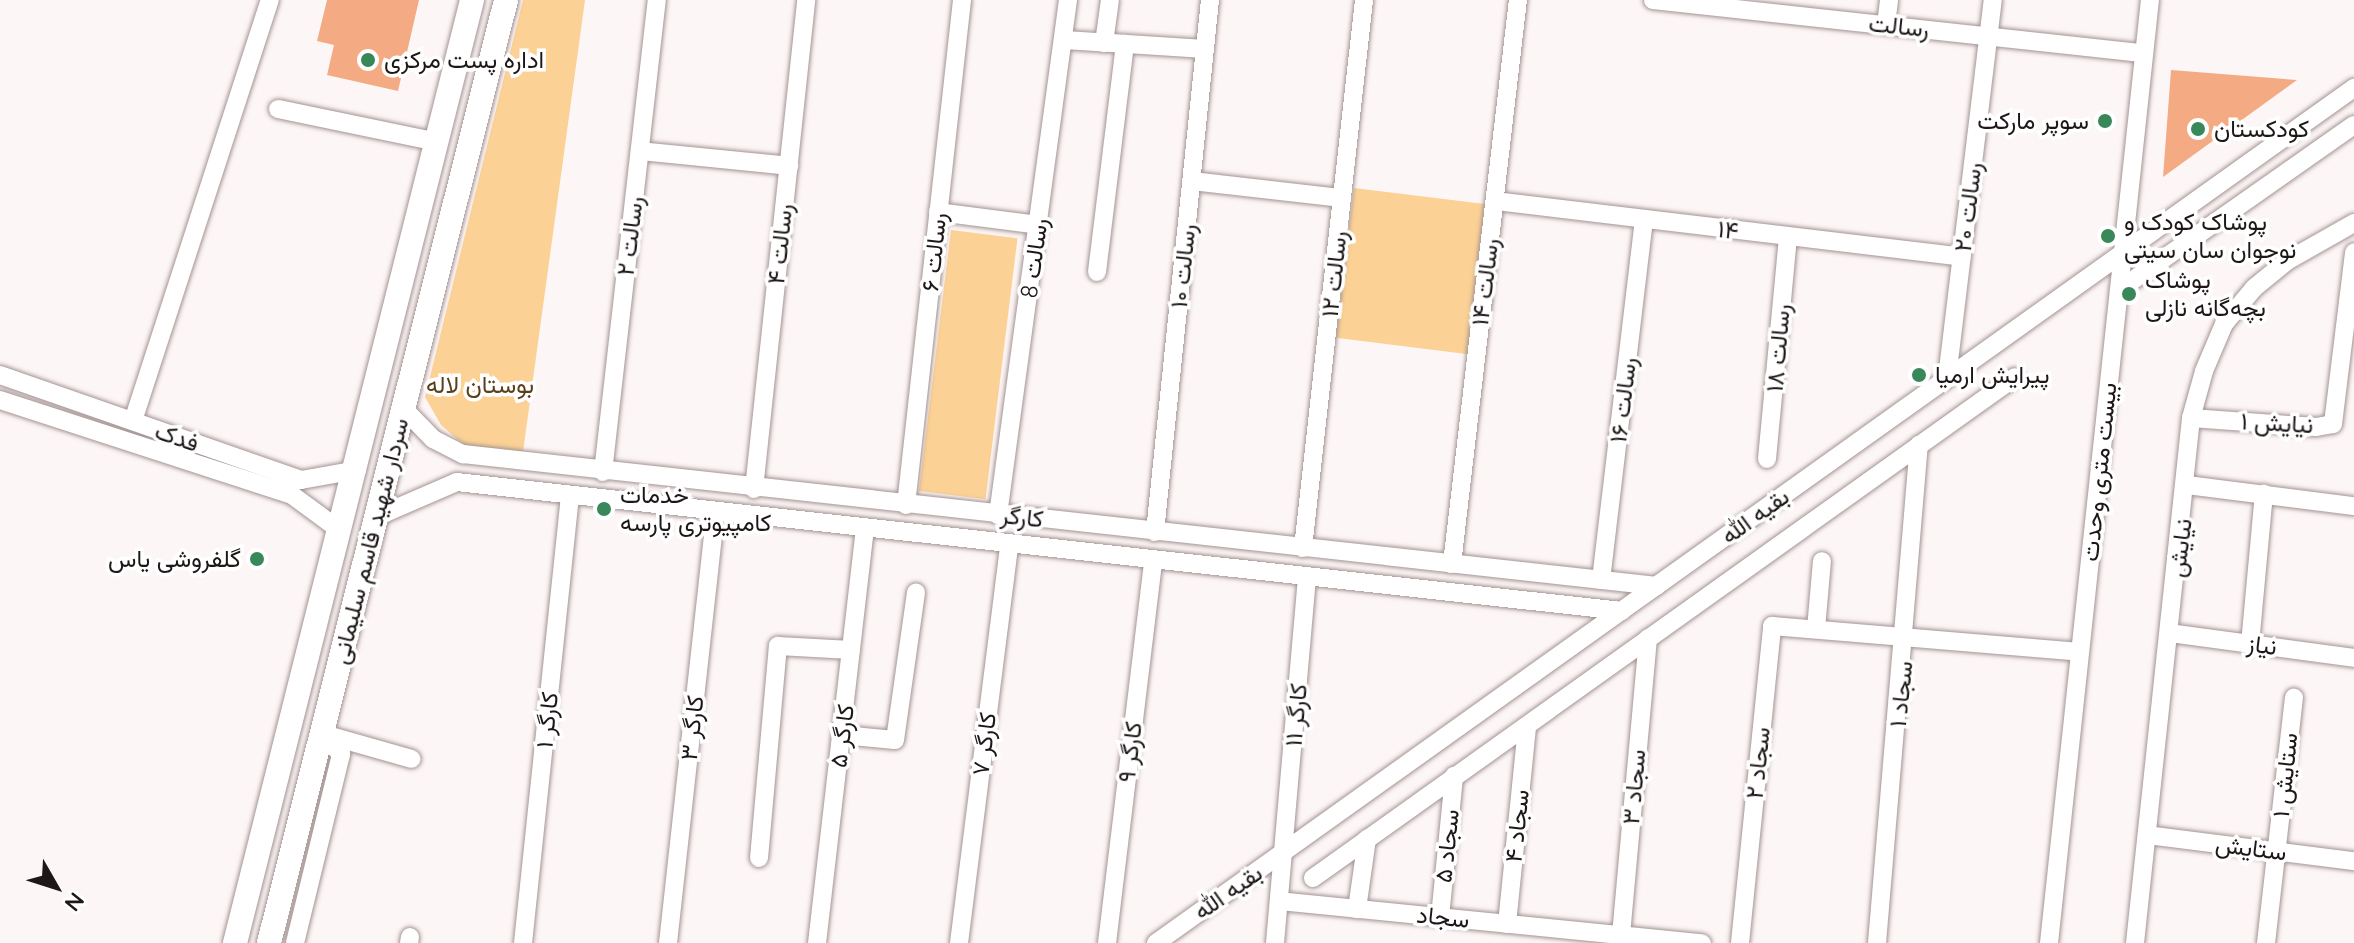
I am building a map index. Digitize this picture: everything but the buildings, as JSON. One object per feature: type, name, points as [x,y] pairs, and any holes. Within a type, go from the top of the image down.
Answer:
[{"type":"main road","points":[[235,943],[337,528],[357,470],[472,0]]},
{"type":"main road","name":"سردار شهید قاسم سلیمانی","points":[[269,943],[506,0]]},
{"type":"street","points":[[133,421],[270,0]]},
{"type":"street","name":"رسالت ۲","points":[[603,472],[657,0]]},
{"type":"street","name":"رسالت ۴","points":[[754,489],[806,0]]},
{"type":"street","name":"رسالت ۶","points":[[906,505],[962,0]]},
{"type":"street","name":"رسالت 8","points":[[998,515],[1065,40],[1068,0]]},
{"type":"street","points":[[1104,43],[1110,0]]},
{"type":"street","name":"رسالت ۱۰","points":[[1155,532],[1210,0]]},
{"type":"street","name":"رسالت ۱۲","points":[[1303,548],[1364,0]]},
{"type":"street","name":"رسالت ۱۴","points":[[1452,564],[1518,0]]},
{"type":"street","name":"رسالت","points":[[1653,0],[1723,4],[2144,53]]},
{"type":"street","points":[[1886,25],[1889,0]]},
{"type":"street","name":"رسالت ۲۰","points":[[1947,378],[1993,0]]},
{"type":"street","name":"بیست متری وحدت","points":[[2049,943],[2150,0]]},
{"type":"street","points":[[1065,40],[1205,49]]},
{"type":"street","points":[[1097,272],[1125,44]]},
{"type":"street","name":"بقیه الله","points":[[1156,943],[2354,88]]},
{"type":"street","points":[[278,109],[437,142]]},
{"type":"street","points":[[2119,290],[2354,125]]},
{"type":"street","points":[[640,151],[789,166]]},
{"type":"street","points":[[1192,181],[1342,198]]},
{"type":"street","name":"۱۴","points":[[1495,201],[1962,257]]},
{"type":"street","points":[[938,212],[1039,225]]},
{"type":"street","name":"رسالت ۱۶","points":[[1601,580],[1644,220]]},
{"type":"street","name":"نیایش","points":[[2135,943],[2187,485],[2191,418],[2224,324],[2254,288],[2287,261],[2354,223]]},
{"type":"street","name":"رسالت ۱۸","points":[[1767,459],[1788,237]]},
{"type":"street","name":"نیایش ۱","points":[[2191,418],[2316,427],[2333,424],[2354,252]]},
{"type":"street","name":"فدک","points":[[0,375],[133,421],[297,487],[337,528]]},
{"type":"street","name":"بقیه الله","points":[[1313,878],[2015,377]]},
{"type":"street","name":"فدک","points":[[0,400],[297,487],[357,470]]},
{"type":"street","name":"کارگر","points":[[403,408],[433,439],[463,454],[754,489],[1657,586]]},
{"type":"street","name":"سجاد ۱","points":[[1877,943],[1907,637],[1919,445]]},
{"type":"street","points":[[376,517],[457,482],[453,466],[463,454]]},
{"type":"street","name":"کارگر","points":[[457,482],[570,498],[1622,611]]},
{"type":"street","points":[[2187,485],[2354,506]]},
{"type":"street","points":[[804,523],[808,494]]},
{"type":"street","points":[[2250,644],[2264,494]]},
{"type":"street","name":"کارگر ۱","points":[[523,943],[570,498]]},
{"type":"street","name":"کارگر ۳","points":[[668,943],[715,514]]},
{"type":"street","name":"کارگر ۵","points":[[817,943],[865,530]]},
{"type":"street","name":"کارگر ۷","points":[[959,943],[1009,545]]},
{"type":"street","name":"کارگر ۹","points":[[1107,943],[1153,561]]},
{"type":"street","points":[[1816,629],[1822,561]]},
{"type":"street","name":"کارگر ۱۱","points":[[1275,943],[1307,577]]},
{"type":"street","points":[[842,735],[895,740],[916,592]]},
{"type":"street","name":"سجاد ۲","points":[[1740,943],[1772,626],[2080,652]]},
{"type":"street","name":"نیاز","points":[[2170,633],[2354,658]]},
{"type":"street","name":"سجاد ۳","points":[[1621,935],[1648,638]]},
{"type":"street","points":[[759,858],[778,646],[851,650]]},
{"type":"street","name":"ستایش ۱","points":[[2266,943],[2294,698]]},
{"type":"street","name":"سجاد ۴","points":[[1507,924],[1527,727]]},
{"type":"street","points":[[322,734],[412,759]]},
{"type":"street","points":[[295,943],[341,754],[322,734]]},
{"type":"street","name":"سجاد ۵","points":[[1440,917],[1454,776]]},
{"type":"street","name":"ستایش","points":[[2147,835],[2354,861]]},
{"type":"street","points":[[1357,909],[1367,839]]},
{"type":"street","name":"سجاد","points":[[1279,901],[1702,943]]},
{"type":"green space","name":"بوستان لاله","points":[[523,0],[585,0],[523,452],[465,446],[441,425],[425,397]]},
{"type":"green space","points":[[1354,188],[1503,206],[1484,356],[1336,338]]},
{"type":"green space","points":[[951,230],[1018,238],[985,499],[919,491]]},
{"type":"place","name":"اداره پست مرکزی","points":[[368,60]]},
{"type":"place","name":"سوپر مارکت","points":[[2105,121]]},
{"type":"place","name":"کودکستان","points":[[2198,129]]},
{"type":"place","name":"پوشاک کودک و نوجوان سان سیتی","points":[[2108,236]]},
{"type":"place","name":"پوشاک بچه‌گانه نازلی","points":[[2129,294]]},
{"type":"place","name":"پیرایش ارمیا","points":[[1919,375]]},
{"type":"place","name":"خدمات کامپیوتری پارسه","points":[[604,509]]},
{"type":"place","name":"گلفروشی یاس","points":[[257,559]]}]
